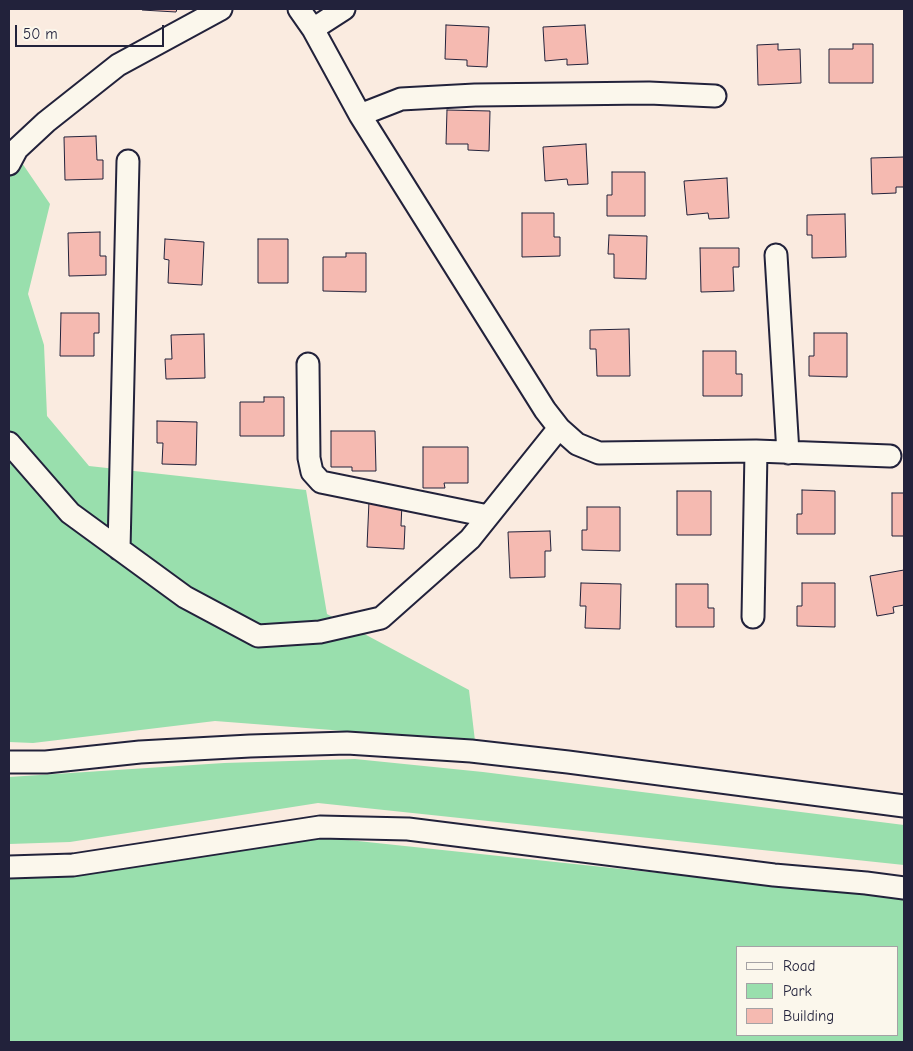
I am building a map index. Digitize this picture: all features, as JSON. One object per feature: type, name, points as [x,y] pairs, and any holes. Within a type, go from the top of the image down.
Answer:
[{"type":"street","points":[[9,164],[17,149],[46,122],[118,65],[220,9]]},
{"type":"street","points":[[299,9],[313,28],[360,115],[545,410],[559,428],[577,444],[599,454],[756,451],[890,456]]},
{"type":"street","points":[[313,28],[344,9]]},
{"type":"street","points":[[360,115],[401,99],[474,95],[649,93],[715,96]]},
{"type":"street","points":[[120,549],[128,161]]},
{"type":"street","points":[[776,255],[788,452]]},
{"type":"street","points":[[308,364],[309,458],[312,472],[321,482],[488,516]]},
{"type":"street","points":[[9,443],[70,512],[184,598],[258,636],[320,632],[382,618],[470,539],[559,428]]},
{"type":"street","points":[[753,617],[756,451]]},
{"type":"street","points":[[9,762],[46,762],[140,752],[241,746],[348,743],[471,751],[904,806]]},
{"type":"street","points":[[9,867],[73,865],[320,827],[408,829],[774,875],[904,888]]},
{"type":"green space","points":[[9,144],[50,204],[28,294],[44,345],[47,416],[89,466],[306,490],[327,614],[469,690],[475,741],[215,721],[33,743],[9,742]]},
{"type":"green space","points":[[355,759],[483,772],[904,825],[904,865],[318,803],[70,842],[9,844],[9,777],[224,763]]},
{"type":"green space","points":[[320,837],[904,899],[904,1042],[9,1042],[9,877]]},
{"type":"building","points":[[142,9],[177,9],[176,12]]},
{"type":"building","points":[[446,25],[489,27],[487,67],[467,66],[467,60],[445,59]]},
{"type":"building","points":[[585,25],[588,64],[567,65],[567,59],[545,61],[543,27]]},
{"type":"building","points":[[778,44],[778,50],[800,49],[801,83],[758,85],[757,45]]},
{"type":"building","points":[[853,44],[873,44],[873,83],[829,83],[829,49],[853,49]]},
{"type":"building","points":[[447,110],[490,111],[489,151],[468,150],[468,144],[446,144]]},
{"type":"building","points":[[96,136],[97,160],[103,160],[103,179],[65,180],[64,137]]},
{"type":"building","points":[[586,144],[588,184],[568,185],[567,179],[545,181],[543,147]]},
{"type":"building","points":[[904,157],[904,187],[896,187],[896,193],[872,194],[871,158]]},
{"type":"building","points":[[612,172],[645,172],[645,216],[607,216],[607,195],[612,195]]},
{"type":"building","points":[[727,178],[729,218],[709,219],[708,213],[687,215],[684,181]]},
{"type":"building","points":[[522,213],[554,213],[554,237],[560,237],[560,256],[522,257]]},
{"type":"building","points":[[845,214],[846,257],[812,258],[812,235],[807,235],[807,215]]},
{"type":"building","points":[[100,232],[100,256],[106,256],[106,275],[69,276],[68,233]]},
{"type":"building","points":[[609,235],[647,236],[646,279],[614,278],[614,254],[608,254]]},
{"type":"building","points":[[165,239],[204,242],[202,285],[168,283],[169,260],[164,259]]},
{"type":"building","points":[[258,239],[288,239],[288,283],[258,283]]},
{"type":"building","points":[[700,248],[739,248],[739,267],[733,267],[734,291],[701,292]]},
{"type":"building","points":[[346,253],[366,253],[366,292],[323,291],[323,257],[346,257]]},
{"type":"building","points":[[61,313],[99,313],[99,333],[94,333],[94,356],[60,356]]},
{"type":"building","points":[[629,329],[630,376],[597,376],[596,349],[590,349],[590,330]]},
{"type":"building","points":[[814,333],[847,333],[847,377],[809,376],[809,356],[814,356]]},
{"type":"building","points":[[204,334],[205,378],[166,379],[165,359],[172,359],[171,335]]},
{"type":"building","points":[[703,351],[736,351],[736,374],[742,374],[742,396],[703,396]]},
{"type":"building","points":[[264,397],[284,397],[284,436],[240,436],[240,402],[264,402]]},
{"type":"building","points":[[157,421],[197,422],[196,465],[162,464],[163,443],[157,443]]},
{"type":"building","points":[[331,431],[375,431],[376,471],[352,471],[352,467],[331,467]]},
{"type":"building","points":[[423,447],[468,447],[468,483],[444,483],[445,488],[423,488]]},
{"type":"building","points":[[802,490],[835,491],[835,534],[797,534],[797,514],[802,514]]},
{"type":"building","points":[[677,491],[711,491],[711,535],[677,535]]},
{"type":"building","points":[[892,493],[904,493],[904,536],[892,536]]},
{"type":"building","points":[[369,501],[402,503],[401,526],[405,526],[404,549],[367,547]]},
{"type":"building","points":[[587,507],[620,507],[620,551],[582,550],[582,530],[587,530]]},
{"type":"building","points":[[550,531],[551,551],[545,551],[545,577],[510,578],[508,532]]},
{"type":"building","points":[[904,570],[904,605],[893,607],[894,613],[877,616],[870,576]]},
{"type":"building","points":[[581,583],[621,584],[620,629],[585,628],[586,606],[580,606]]},
{"type":"building","points":[[802,583],[835,583],[835,627],[797,626],[797,606],[802,606]]},
{"type":"building","points":[[676,584],[708,584],[708,608],[714,608],[714,627],[676,627]]}]
